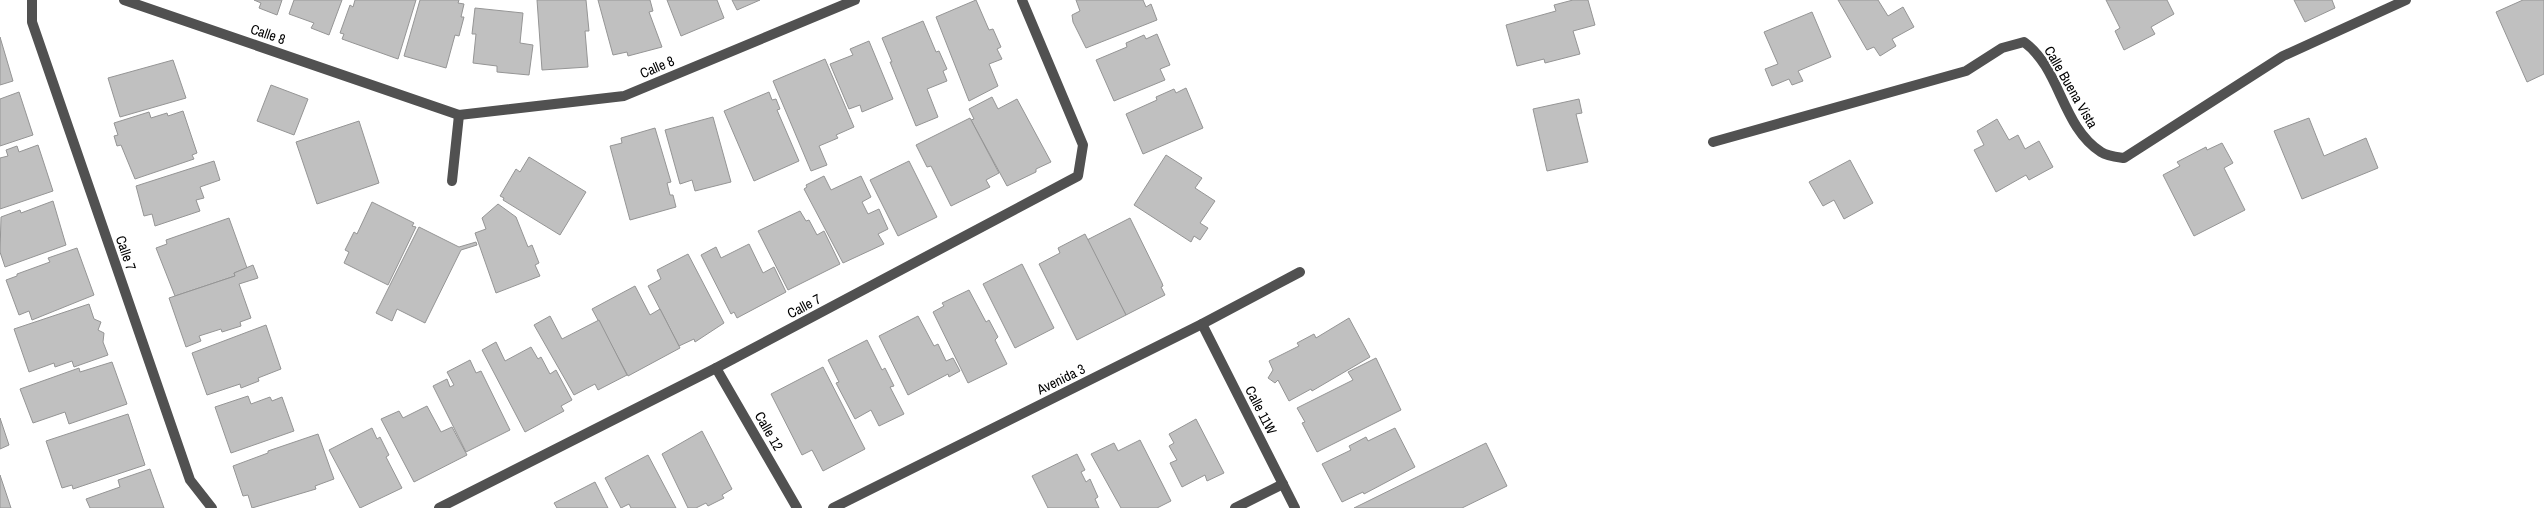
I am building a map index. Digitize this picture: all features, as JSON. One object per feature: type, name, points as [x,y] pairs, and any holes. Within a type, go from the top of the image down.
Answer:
[{"type":"street","name":"Calle 7","points":[[32,0],[32,22],[190,480],[212,508]]},
{"type":"street","name":"Calle 8","points":[[124,0],[459,115],[624,96],[855,0]]},
{"type":"street","name":"Calle 7","points":[[439,508],[716,368],[1078,176],[1083,145],[1022,0]]},
{"type":"street","name":"Calle Buena Vista","points":[[1713,142],[1966,71],[2002,48],[2024,42],[2038,52],[2079,134],[2102,153],[2124,158],[2283,56],[2406,0]]},
{"type":"street","points":[[452,181],[459,115]]},
{"type":"street","name":"Avenida 3","points":[[832,508],[1202,324],[1300,272]]},
{"type":"street","name":"Calle 11W","points":[[1202,324],[1295,508]]},
{"type":"street","name":"Calle 12","points":[[716,368],[797,508]]},
{"type":"street","points":[[1235,508],[1283,484]]},
{"type":"building","points":[[254,0],[282,0],[277,15],[259,8],[261,3]]},
{"type":"building","points":[[294,0],[342,0],[329,35],[311,28],[314,23],[289,14]]},
{"type":"building","points":[[355,0],[416,0],[398,59],[342,39],[344,34],[340,33],[350,5],[353,7]]},
{"type":"building","points":[[420,0],[459,0],[458,3],[464,4],[461,17],[464,17],[459,36],[455,35],[446,68],[404,56]]},
{"type":"building","points":[[537,0],[586,0],[589,31],[585,31],[588,67],[542,70]]},
{"type":"building","points":[[598,0],[650,0],[653,11],[649,12],[662,47],[628,56],[627,52],[613,55]]},
{"type":"building","points":[[667,0],[717,0],[724,18],[681,36]]},
{"type":"building","points":[[732,0],[760,0],[737,10]]},
{"type":"building","points":[[976,0],[989,30],[993,29],[1001,47],[997,49],[1002,59],[989,64],[998,86],[969,101],[936,17]]},
{"type":"building","points":[[1076,0],[1143,0],[1146,7],[1151,4],[1157,20],[1086,48],[1073,22],[1072,15],[1080,11]]},
{"type":"building","points":[[1573,0],[1588,0],[1595,25],[1573,31],[1580,54],[1545,63],[1544,59],[1517,66],[1506,25],[1556,11],[1554,5]]},
{"type":"building","points":[[1838,0],[1878,0],[1888,16],[1903,7],[1914,27],[1892,39],[1896,46],[1880,56],[1874,47],[1867,50]]},
{"type":"building","points":[[2106,0],[2167,0],[2174,14],[2151,27],[2155,34],[2124,50],[2115,31],[2120,28]]},
{"type":"building","points":[[2294,0],[2332,0],[2335,8],[2305,22]]},
{"type":"building","points":[[2523,0],[2544,0],[2544,74],[2527,82],[2496,12]]},
{"type":"building","points":[[475,8],[523,13],[520,43],[533,45],[529,75],[497,72],[497,66],[473,63],[476,34],[472,34]]},
{"type":"building","points":[[1812,12],[1831,57],[1798,71],[1803,81],[1792,85],[1789,79],[1772,86],[1765,69],[1778,64],[1764,32]]},
{"type":"building","points":[[923,21],[936,52],[939,51],[947,69],[943,71],[947,81],[927,89],[938,117],[916,126],[882,38]]},
{"type":"building","points":[[1157,34],[1170,65],[1160,69],[1165,80],[1114,101],[1096,60],[1127,47],[1126,43],[1144,35],[1146,39]]},
{"type":"building","points":[[0,37],[13,81],[0,85]]},
{"type":"building","points":[[869,41],[893,99],[862,112],[860,105],[849,109],[830,64],[853,55],[850,49]]},
{"type":"building","points":[[825,59],[854,127],[836,135],[838,138],[819,146],[827,165],[811,171],[773,81]]},
{"type":"building","points":[[173,60],[186,98],[120,117],[108,78]]},
{"type":"building","points":[[271,85],[308,99],[294,135],[257,121]]},
{"type":"building","points":[[1186,88],[1203,128],[1143,154],[1126,114],[1157,100],[1156,97],[1174,89],[1176,93]]},
{"type":"building","points":[[19,92],[33,135],[0,146],[0,99]]},
{"type":"building","points":[[769,92],[772,100],[776,99],[780,109],[777,110],[799,161],[754,181],[724,111]]},
{"type":"building","points":[[992,97],[998,109],[1017,99],[1051,162],[1036,169],[1036,172],[1007,186],[971,120],[974,119],[969,109]]},
{"type":"building","points":[[1579,99],[1582,113],[1576,114],[1588,162],[1547,171],[1533,109]]},
{"type":"building","points":[[183,111],[197,153],[192,155],[194,159],[135,179],[121,145],[117,146],[114,136],[118,135],[114,123],[149,112],[151,118],[167,113],[168,116]]},
{"type":"building","points":[[713,117],[731,182],[695,191],[692,180],[680,184],[665,130]]},
{"type":"building","points":[[970,118],[999,173],[986,180],[990,187],[951,206],[931,166],[927,167],[916,145]]},
{"type":"building","points":[[2309,118],[2324,156],[2366,138],[2378,168],[2302,199],[2274,131]]},
{"type":"building","points":[[1997,119],[2009,140],[2018,135],[2025,149],[2039,141],[2053,167],[2029,180],[2026,175],[1996,192],[1974,150],[1984,145],[1977,131]]},
{"type":"building","points":[[359,121],[379,183],[317,204],[296,142]]},
{"type":"building","points":[[655,128],[671,182],[667,183],[670,195],[673,195],[676,207],[630,220],[610,146],[622,143],[621,138]]},
{"type":"building","points":[[2222,143],[2233,163],[2224,168],[2245,210],[2194,236],[2163,175],[2180,166],[2177,162],[2206,147],[2207,150]]},
{"type":"building","points":[[38,145],[53,191],[0,209],[0,158],[8,156],[6,150],[17,146],[19,152]]},
{"type":"building","points":[[1166,155],[1202,178],[1195,188],[1215,201],[1200,223],[1208,228],[1200,240],[1194,236],[1191,242],[1134,205]]},
{"type":"building","points":[[529,157],[586,192],[560,235],[503,200],[504,198],[500,196],[516,169],[520,172]]},
{"type":"building","points":[[1850,160],[1873,203],[1844,219],[1834,200],[1823,206],[1809,182]]},
{"type":"building","points":[[214,161],[220,180],[200,187],[204,198],[196,200],[200,211],[155,226],[152,214],[144,216],[136,186]]},
{"type":"building","points":[[909,161],[937,217],[898,236],[870,180]]},
{"type":"building","points":[[824,176],[831,190],[861,176],[871,197],[862,202],[868,214],[879,209],[888,229],[878,234],[884,244],[843,263],[804,189],[807,187],[806,185]]},
{"type":"building","points":[[53,201],[66,245],[5,267],[0,252],[1,217],[20,210],[21,213]]},
{"type":"building","points":[[372,202],[414,223],[412,226],[416,227],[388,285],[344,263],[349,252],[345,250],[354,232],[357,234]]},
{"type":"building","points":[[498,204],[516,217],[528,247],[532,245],[539,263],[535,265],[540,276],[496,293],[475,233],[486,229],[482,218]]},
{"type":"building","points":[[800,211],[806,221],[809,220],[817,235],[824,231],[840,264],[788,290],[758,231]]},
{"type":"building","points":[[229,218],[247,268],[234,273],[235,276],[175,296],[156,248],[167,244],[166,240]]},
{"type":"building","points":[[1130,218],[1162,283],[1163,286],[1161,287],[1165,295],[1126,315],[1087,240]]},
{"type":"building","points":[[419,227],[459,247],[476,242],[477,245],[461,250],[425,323],[397,309],[392,321],[376,313]]},
{"type":"building","points":[[1085,234],[1126,315],[1077,340],[1039,264],[1060,253],[1058,248]]},
{"type":"building","points":[[749,244],[763,273],[774,267],[786,292],[737,318],[734,312],[731,314],[701,255],[716,247],[721,258]]},
{"type":"building","points":[[77,248],[94,295],[32,320],[29,311],[19,315],[6,280],[50,262],[48,258]]},
{"type":"building","points":[[688,254],[724,323],[695,342],[694,339],[679,346],[648,286],[661,279],[657,270]]},
{"type":"building","points":[[1022,264],[1054,328],[1015,348],[983,284]]},
{"type":"building","points":[[253,265],[258,278],[239,284],[251,318],[240,322],[241,326],[222,332],[221,329],[199,336],[201,341],[186,347],[169,298],[235,276],[234,273]]},
{"type":"building","points":[[635,286],[650,315],[660,309],[680,348],[628,376],[592,309]]},
{"type":"building","points":[[969,290],[986,322],[989,320],[998,337],[995,340],[1007,364],[968,383],[933,312],[944,306],[942,303]]},
{"type":"building","points":[[89,304],[94,319],[101,322],[98,330],[104,333],[103,342],[108,355],[74,367],[72,361],[55,367],[54,363],[29,372],[14,329]]},
{"type":"building","points":[[550,316],[562,339],[599,320],[627,375],[598,390],[595,384],[574,395],[534,325]]},
{"type":"building","points":[[918,316],[934,346],[938,344],[946,361],[953,358],[960,371],[949,377],[948,374],[908,395],[879,336]]},
{"type":"building","points":[[1349,318],[1370,357],[1312,391],[1311,389],[1289,401],[1278,380],[1275,383],[1268,378],[1273,370],[1269,361],[1299,346],[1297,343],[1314,334],[1316,338]]},
{"type":"building","points":[[266,325],[281,369],[258,378],[259,381],[241,388],[240,384],[207,395],[192,353]]},
{"type":"building","points":[[867,340],[882,370],[885,368],[894,386],[890,387],[904,414],[879,426],[871,410],[855,419],[836,383],[839,382],[828,360]]},
{"type":"building","points":[[496,342],[505,361],[531,347],[538,359],[541,357],[550,374],[556,370],[572,400],[561,406],[564,411],[525,432],[482,350]]},
{"type":"building","points":[[1376,358],[1401,410],[1317,452],[1302,423],[1305,422],[1297,408],[1353,380],[1348,372]]},
{"type":"building","points":[[470,360],[476,373],[481,371],[510,430],[466,452],[433,386],[447,379],[450,387],[454,385],[447,372]]},
{"type":"building","points":[[112,362],[127,404],[69,424],[65,412],[33,423],[20,389],[79,368],[80,372]]},
{"type":"building","points":[[823,367],[865,449],[823,471],[812,450],[802,455],[771,394]]},
{"type":"building","points":[[248,396],[251,404],[270,397],[272,401],[282,397],[294,431],[231,453],[215,407]]},
{"type":"building","points":[[427,406],[441,432],[452,427],[467,455],[414,482],[381,419],[399,411],[403,418]]},
{"type":"building","points":[[128,414],[145,465],[73,489],[72,485],[62,488],[46,441]]},
{"type":"building","points":[[0,418],[9,445],[0,449]]},
{"type":"building","points":[[1196,419],[1224,473],[1207,481],[1205,475],[1182,487],[1170,463],[1177,460],[1169,446],[1174,443],[1169,434]]},
{"type":"building","points":[[372,428],[377,439],[380,437],[389,455],[386,457],[402,488],[360,508],[329,450]]},
{"type":"building","points":[[1395,428],[1415,467],[1364,494],[1363,492],[1342,502],[1322,464],[1351,450],[1349,446],[1366,437],[1368,441]]},
{"type":"building","points":[[702,431],[732,489],[722,495],[724,498],[708,506],[706,503],[696,508],[688,508],[662,454]]},
{"type":"building","points":[[318,434],[334,479],[315,486],[316,489],[252,508],[248,495],[243,496],[233,466],[268,453],[268,451]]},
{"type":"building","points":[[1140,440],[1171,501],[1157,508],[1121,508],[1091,454],[1114,443],[1118,451]]},
{"type":"building","points":[[1486,443],[1507,486],[1462,508],[1354,508]]},
{"type":"building","points":[[1077,454],[1085,470],[1081,472],[1086,482],[1090,479],[1098,497],[1095,499],[1099,508],[1048,508],[1032,476]]},
{"type":"building","points":[[648,455],[676,508],[631,508],[629,504],[621,508],[605,478]]},
{"type":"building","points":[[150,469],[164,508],[90,508],[86,499],[120,487],[118,480]]},
{"type":"building","points":[[0,475],[11,508],[0,508]]},
{"type":"building","points":[[595,482],[608,508],[557,508],[554,503]]}]
